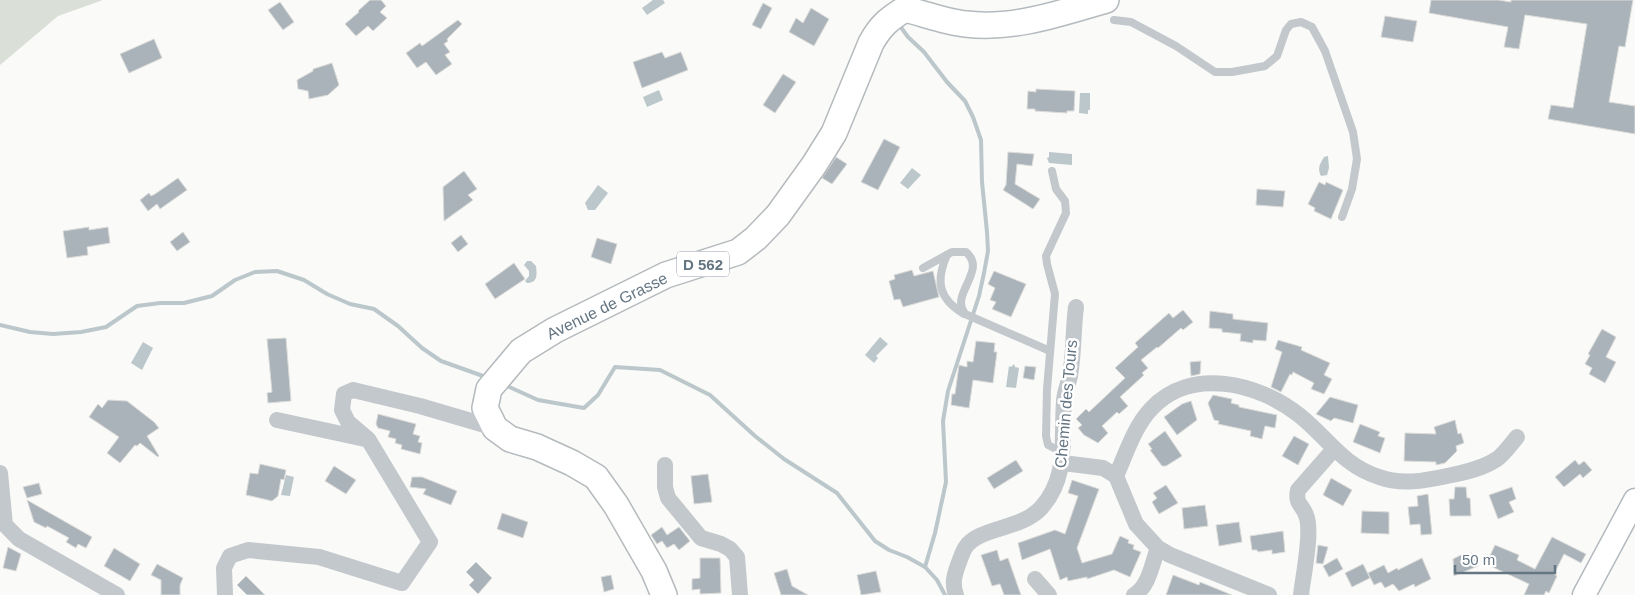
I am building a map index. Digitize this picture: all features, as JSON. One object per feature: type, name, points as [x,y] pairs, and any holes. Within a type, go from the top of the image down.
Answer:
[{"type":"main road","name":"Avenue de Grasse","points":[[495,428],[485,408],[489,389],[521,351],[554,330],[628,293],[666,275],[738,252],[756,238],[778,215],[834,133],[871,42],[879,29],[890,18],[906,9],[964,24],[997,26],[1105,5]]},
{"type":"main road","points":[[495,428],[510,439],[537,447],[572,463],[596,477],[616,505],[650,563],[664,595]]},
{"type":"street","name":"Chemin des Tours","points":[[956,595],[953,584],[954,574],[965,547],[981,535],[1019,523],[1032,516],[1042,507],[1059,478],[1062,458],[1064,400],[1070,377],[1076,308]]},
{"type":"street","points":[[1116,476],[1140,424],[1150,409],[1161,400],[1191,384],[1233,384],[1278,401],[1300,416],[1346,460],[1380,478],[1404,482],[1452,475],[1480,468],[1498,458],[1517,437]]},
{"type":"street","points":[[225,595],[224,568],[230,556],[248,550],[319,557],[402,583],[430,542],[368,439],[348,422],[342,410],[344,394],[353,390],[420,406],[495,428]]},
{"type":"street","points":[[277,420],[368,439]]},
{"type":"street","points":[[1301,595],[1309,539],[1306,515],[1299,504],[1298,490],[1334,449]]},
{"type":"street","points":[[1062,458],[1103,468],[1116,476],[1136,524],[1158,548],[1250,592],[1270,595]]},
{"type":"street","points":[[665,465],[665,487],[668,498],[701,538],[721,544],[730,549],[737,557],[740,595]]},
{"type":"street","points":[[0,473],[5,525],[19,539],[117,595]]},
{"type":"street","points":[[1584,595],[1635,500]]},
{"type":"street","points":[[1598,595],[1635,500]]},
{"type":"street","points":[[1134,595],[1140,592],[1145,584],[1158,548]]},
{"type":"street","points":[[1035,579],[1049,595]]},
{"type":"lane","points":[[1105,5],[1130,22],[1176,46],[1215,72],[1232,72],[1265,66],[1277,56],[1286,30],[1291,24],[1302,22],[1312,27],[1325,50],[1353,132],[1357,159],[1352,189],[1342,217]]},
{"type":"lane","points":[[1052,172],[1056,189],[1065,201],[1066,213],[1046,256],[1046,264],[1055,294],[1046,436],[1048,445],[1062,458]]},
{"type":"lane","points":[[923,268],[952,252],[966,252],[970,256],[973,263],[973,271],[960,305],[965,314]]},
{"type":"lane","points":[[948,255],[940,283],[942,293],[948,303],[965,314],[1050,351]]},
{"type":"shaded area","points":[[0,0],[103,0],[58,16],[0,65]]},
{"type":"shaded area","points":[[653,0],[663,0],[665,3],[647,15],[642,8]]},
{"type":"shaded area","points":[[659,90],[663,100],[647,107],[643,97]]},
{"type":"shaded area","points":[[1080,93],[1090,93],[1090,110],[1088,110],[1088,114],[1079,113]]},
{"type":"shaded area","points":[[1049,152],[1072,154],[1072,165],[1049,163],[1047,158],[1049,157]]},
{"type":"shaded area","points":[[1328,156],[1329,168],[1327,175],[1321,176],[1319,171],[1320,164],[1324,157]]},
{"type":"shaded area","points":[[912,168],[921,175],[908,189],[900,183]]},
{"type":"shaded area","points":[[598,185],[608,193],[595,210],[588,210],[585,203]]},
{"type":"shaded area","points":[[527,261],[531,261],[536,266],[536,278],[531,283],[525,281],[529,276],[529,271],[524,265]]},
{"type":"shaded area","points":[[880,337],[888,344],[876,356],[878,358],[874,363],[865,355]]},
{"type":"shaded area","points":[[143,342],[153,348],[142,370],[131,363]]},
{"type":"shaded area","points":[[1014,364],[1015,367],[1019,368],[1016,388],[1006,387],[1009,366],[1011,367]]},
{"type":"shaded area","points":[[286,475],[294,477],[290,496],[281,495]]},
{"type":"building","points":[[370,0],[381,0],[386,6],[380,12],[387,18],[373,31],[368,26],[356,36],[345,24]]},
{"type":"building","points":[[1431,0],[1498,0],[1511,2],[1511,0],[1633,0],[1625,47],[1619,46],[1609,102],[1635,106],[1635,134],[1548,119],[1551,105],[1573,108],[1587,24],[1525,15],[1519,49],[1504,47],[1508,27],[1429,13]]},
{"type":"building","points":[[280,2],[294,22],[283,30],[268,10]]},
{"type":"building","points":[[763,3],[772,8],[761,29],[752,25]]},
{"type":"building","points":[[811,8],[829,19],[814,46],[789,32],[796,18],[803,23]]},
{"type":"building","points":[[1385,16],[1417,21],[1413,42],[1381,37]]},
{"type":"building","points":[[458,20],[462,24],[444,44],[450,52],[445,55],[452,64],[436,75],[426,62],[417,68],[406,53],[420,43],[422,46]]},
{"type":"building","points":[[154,39],[162,58],[129,73],[120,54]]},
{"type":"building","points":[[662,52],[665,58],[681,52],[688,70],[642,88],[633,62]]},
{"type":"building","points":[[332,63],[339,85],[328,95],[309,99],[308,91],[298,89],[297,80],[313,71],[313,69]]},
{"type":"building","points":[[783,74],[796,82],[775,113],[763,105]]},
{"type":"building","points":[[1036,89],[1075,91],[1074,111],[1067,111],[1067,113],[1027,109],[1028,91],[1036,92]]},
{"type":"building","points":[[884,139],[900,147],[878,190],[861,182]]},
{"type":"building","points":[[1008,152],[1034,154],[1032,166],[1017,164],[1015,184],[1040,199],[1033,209],[1003,190],[1006,185]]},
{"type":"building","points":[[836,157],[847,164],[832,184],[822,178]]},
{"type":"building","points":[[464,171],[477,189],[468,195],[473,200],[444,221],[443,187]]},
{"type":"building","points":[[178,178],[187,190],[160,209],[157,204],[148,211],[140,200],[149,193],[151,196],[155,194]]},
{"type":"building","points":[[1319,182],[1325,185],[1326,182],[1343,190],[1331,219],[1314,211],[1315,208],[1308,204]]},
{"type":"building","points":[[1257,189],[1285,191],[1283,207],[1256,205]]},
{"type":"building","points":[[89,227],[89,230],[108,227],[110,243],[87,247],[88,255],[67,258],[63,231]]},
{"type":"building","points":[[183,232],[190,242],[177,251],[170,242]]},
{"type":"building","points":[[461,235],[468,244],[458,252],[451,243]]},
{"type":"building","points":[[597,238],[617,244],[611,264],[591,257]]},
{"type":"building","points":[[514,263],[525,279],[495,299],[485,284]]},
{"type":"building","points":[[912,270],[914,276],[933,271],[939,297],[903,307],[900,299],[894,300],[889,281],[895,279],[894,275]]},
{"type":"building","points":[[994,271],[1026,284],[1011,317],[992,309],[996,302],[990,300],[995,288],[988,284]]},
{"type":"building","points":[[1183,310],[1193,322],[1183,330],[1181,328],[1141,360],[1148,368],[1142,373],[1144,375],[1120,397],[1128,406],[1119,414],[1117,412],[1102,426],[1108,433],[1098,443],[1084,435],[1078,428],[1082,425],[1076,419],[1086,409],[1089,412],[1125,378],[1115,368],[1138,347],[1135,343],[1169,313],[1173,318]]},
{"type":"building","points":[[1210,311],[1233,314],[1233,319],[1268,323],[1266,341],[1253,340],[1253,343],[1240,341],[1241,334],[1222,332],[1222,329],[1209,328]]},
{"type":"building","points":[[1602,329],[1616,337],[1606,357],[1616,362],[1605,383],[1589,374],[1592,368],[1585,364],[1590,355],[1588,354]]},
{"type":"building","points":[[286,338],[291,401],[268,403],[267,393],[272,392],[267,339]]},
{"type":"building","points":[[1278,340],[1302,347],[1301,350],[1330,363],[1324,375],[1332,379],[1324,394],[1311,389],[1314,383],[1293,372],[1292,375],[1290,374],[1281,392],[1271,387],[1282,352],[1275,349]]},
{"type":"building","points":[[976,341],[995,343],[994,352],[997,352],[993,383],[973,380],[969,408],[951,405],[952,394],[955,394],[959,365],[967,367],[967,361],[973,362]]},
{"type":"building","points":[[1201,361],[1200,374],[1191,376],[1190,362]]},
{"type":"building","points":[[1025,366],[1036,367],[1034,380],[1023,378]]},
{"type":"building","points":[[1213,395],[1232,399],[1231,403],[1239,405],[1239,407],[1277,415],[1275,428],[1265,426],[1262,439],[1250,436],[1251,431],[1218,424],[1219,421],[1214,420],[1208,403]]},
{"type":"building","points":[[1330,397],[1358,405],[1353,423],[1334,418],[1331,421],[1316,414]]},
{"type":"building","points":[[108,400],[127,401],[154,422],[159,428],[147,436],[158,457],[140,443],[137,446],[135,445],[120,463],[107,453],[119,437],[89,417],[98,404],[102,408]]},
{"type":"building","points":[[1191,401],[1197,420],[1177,435],[1164,417],[1182,404]]},
{"type":"building","points":[[378,414],[416,424],[413,434],[420,436],[418,442],[422,443],[420,454],[401,449],[402,445],[395,443],[396,439],[388,437],[390,431],[378,428],[376,424]]},
{"type":"building","points":[[1455,420],[1458,434],[1461,433],[1464,443],[1456,446],[1457,451],[1445,463],[1436,465],[1436,462],[1404,461],[1405,433],[1436,434],[1434,427]]},
{"type":"building","points":[[1360,424],[1380,432],[1378,436],[1385,438],[1380,453],[1353,442]]},
{"type":"building","points":[[1165,431],[1182,456],[1166,466],[1162,466],[1150,450],[1152,449],[1148,444]]},
{"type":"building","points":[[1294,436],[1309,444],[1298,465],[1282,456]]},
{"type":"building","points":[[1016,460],[1023,471],[994,489],[987,478]]},
{"type":"building","points":[[1575,460],[1579,465],[1584,461],[1592,470],[1583,478],[1580,474],[1564,487],[1555,477]]},
{"type":"building","points":[[260,464],[286,470],[284,480],[281,479],[278,496],[272,501],[246,495],[250,473],[258,474]]},
{"type":"building","points":[[334,466],[356,480],[346,494],[325,481]]},
{"type":"building","points":[[708,474],[712,502],[694,504],[691,476]]},
{"type":"building","points":[[412,477],[422,477],[457,491],[451,505],[423,494],[426,489],[410,487]]},
{"type":"building","points":[[1331,478],[1352,490],[1343,506],[1323,495]]},
{"type":"building","points":[[1072,480],[1099,489],[1077,548],[1082,563],[1112,554],[1120,536],[1129,540],[1128,543],[1134,545],[1133,549],[1141,552],[1130,577],[1114,570],[1087,579],[1087,577],[1068,581],[1067,577],[1060,580],[1050,549],[1022,560],[1018,543],[1055,530],[1065,534],[1078,496],[1068,493]]},
{"type":"building","points":[[39,483],[42,494],[27,498],[23,487]]},
{"type":"building","points":[[1166,485],[1178,503],[1159,514],[1152,502],[1157,498],[1153,493]]},
{"type":"building","points":[[1455,487],[1466,487],[1467,498],[1470,498],[1471,516],[1450,516],[1449,499],[1454,499]]},
{"type":"building","points":[[1512,487],[1516,499],[1509,502],[1514,512],[1498,519],[1489,495]]},
{"type":"building","points":[[1428,494],[1432,534],[1421,535],[1420,524],[1410,525],[1408,507],[1418,506],[1417,496]]},
{"type":"building","points":[[27,500],[92,537],[86,548],[78,544],[76,548],[66,542],[69,538],[47,526],[46,528],[34,522]]},
{"type":"building","points":[[1205,505],[1208,526],[1184,529],[1182,508]]},
{"type":"building","points":[[1362,511],[1389,512],[1389,534],[1361,533]]},
{"type":"building","points":[[502,513],[528,522],[523,538],[497,529]]},
{"type":"building","points":[[1239,522],[1242,542],[1219,546],[1216,525]]},
{"type":"building","points":[[662,527],[667,535],[679,527],[690,541],[679,550],[674,544],[667,548],[662,541],[657,544],[651,535]]},
{"type":"building","points":[[1283,531],[1285,552],[1272,554],[1272,550],[1258,552],[1257,550],[1252,550],[1250,536]]},
{"type":"building","points":[[1552,537],[1586,554],[1581,563],[1564,554],[1554,574],[1557,576],[1549,593],[1546,591],[1544,595],[1524,595],[1529,584],[1486,564],[1495,545],[1519,555],[1517,560],[1535,569]]},
{"type":"building","points":[[1318,545],[1328,547],[1323,564],[1316,563]]},
{"type":"building","points":[[8,547],[21,554],[16,571],[3,568]]},
{"type":"building","points":[[114,548],[140,564],[130,581],[104,566]]},
{"type":"building","points":[[997,550],[1000,561],[1008,558],[1021,595],[1004,595],[1000,584],[992,586],[981,555]]},
{"type":"building","points":[[1465,553],[1466,555],[1472,553],[1478,566],[1454,576],[1453,559]]},
{"type":"building","points":[[700,558],[720,558],[721,593],[700,594],[700,589],[692,590],[692,579],[700,578]]},
{"type":"building","points":[[1337,558],[1343,569],[1329,577],[1323,566]]},
{"type":"building","points":[[1422,558],[1431,579],[1415,587],[1414,584],[1399,591],[1393,584],[1385,588],[1381,582],[1374,585],[1368,573],[1384,565],[1388,573]]},
{"type":"building","points":[[476,562],[492,578],[478,594],[469,585],[474,580],[466,572]]},
{"type":"building","points":[[157,564],[183,578],[180,585],[180,595],[161,595],[161,580],[151,575]]},
{"type":"building","points":[[1363,564],[1370,578],[1352,587],[1345,573]]},
{"type":"building","points":[[787,569],[792,586],[808,595],[781,595],[774,573]]},
{"type":"building","points":[[876,571],[881,592],[861,595],[857,575]]},
{"type":"building","points":[[611,575],[614,589],[604,592],[601,577]]},
{"type":"building","points":[[1173,575],[1199,585],[1200,582],[1232,595],[1166,595]]},
{"type":"building","points":[[246,576],[265,595],[247,595],[237,585]]},
{"type":"waterway","points":[[900,26],[965,101],[973,117],[981,140],[982,182],[988,251],[979,296],[948,391],[943,421],[946,482],[935,533],[925,567]]},
{"type":"waterway","points":[[0,325],[30,332],[53,334],[81,332],[106,327],[137,306],[160,303],[184,303],[212,296],[235,280],[255,272],[277,271],[304,280],[327,294],[350,304],[374,309],[441,361],[483,376]]},
{"type":"waterway","points":[[505,385],[538,400],[584,408],[598,395],[615,367],[660,370],[710,395],[755,436],[784,459],[837,493],[875,541],[889,550],[925,567],[937,580],[945,595]]}]
